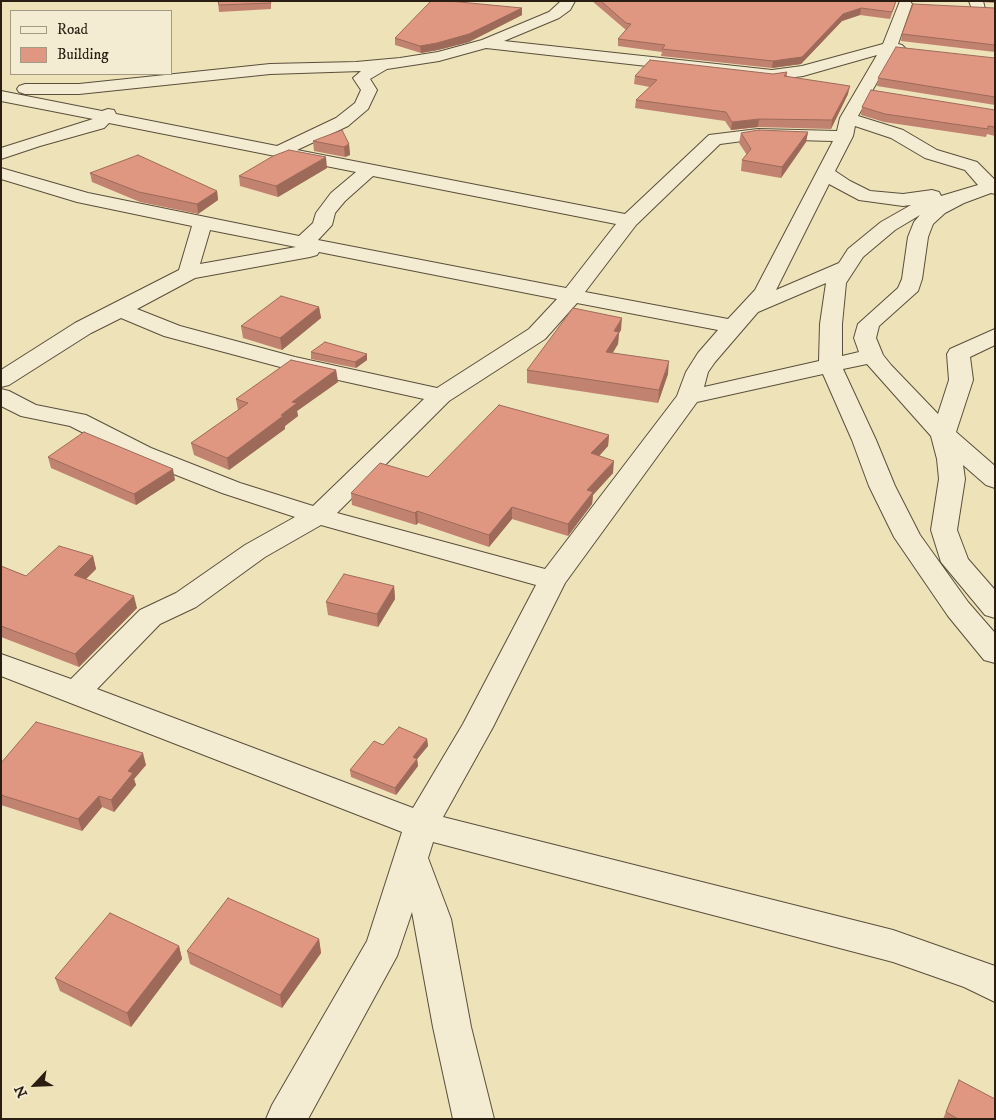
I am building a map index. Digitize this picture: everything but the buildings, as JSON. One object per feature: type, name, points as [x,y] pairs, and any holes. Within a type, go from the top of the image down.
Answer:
[{"type":"street","points":[[1,89],[79,89],[270,69],[382,66],[439,56],[487,43],[554,15],[566,8],[568,1]]},
{"type":"street","points":[[286,1119],[384,945],[416,842],[552,580],[689,397],[697,372],[706,358],[764,292],[825,173],[846,127],[873,91],[888,47],[906,4]]},
{"type":"street","points":[[960,8],[977,5],[995,9]]},
{"type":"street","points":[[487,43],[772,75],[803,71],[888,47],[915,50]]},
{"type":"street","points":[[277,152],[342,122],[362,104],[370,90],[361,78],[382,66]]},
{"type":"street","points":[[1,154],[34,142],[86,128],[106,118],[124,85]]},
{"type":"street","points":[[1,96],[629,221]]},
{"type":"street","points":[[76,692],[150,617],[186,600],[255,551],[318,516],[441,396],[536,334],[571,296],[629,221],[715,139],[846,127],[897,134],[931,154],[971,166],[988,189]]},
{"type":"street","points":[[303,243],[322,224],[326,213],[338,197],[369,170]]},
{"type":"street","points":[[1,173],[84,198],[571,296],[743,318],[846,267]]},
{"type":"street","points":[[825,173],[843,185],[866,196],[903,200],[988,189]]},
{"type":"street","points":[[988,189],[922,206],[888,226],[855,253],[836,283],[831,324],[830,365],[864,440],[882,486],[908,538],[958,609],[995,654]]},
{"type":"street","points":[[988,189],[938,209],[924,222],[918,237],[912,280],[907,291],[869,324],[865,338],[872,356],[883,370],[942,434],[995,480]]},
{"type":"street","points":[[188,274],[196,241],[203,223]]},
{"type":"street","points":[[1,380],[83,328],[188,274],[214,267],[326,248]]},
{"type":"street","points":[[120,310],[172,331],[292,363],[441,396]]},
{"type":"street","points":[[995,336],[958,354],[962,380],[942,434],[950,459],[952,479],[944,530],[955,562],[995,608]]},
{"type":"street","points":[[689,397],[872,356]]},
{"type":"street","points":[[1,396],[29,411],[77,420],[151,456],[231,488],[318,516],[552,580]]},
{"type":"street","points":[[1,664],[76,692],[416,842],[893,946],[977,975],[995,985]]},
{"type":"street","points":[[416,842],[433,919],[452,1027],[474,1119]]}]
